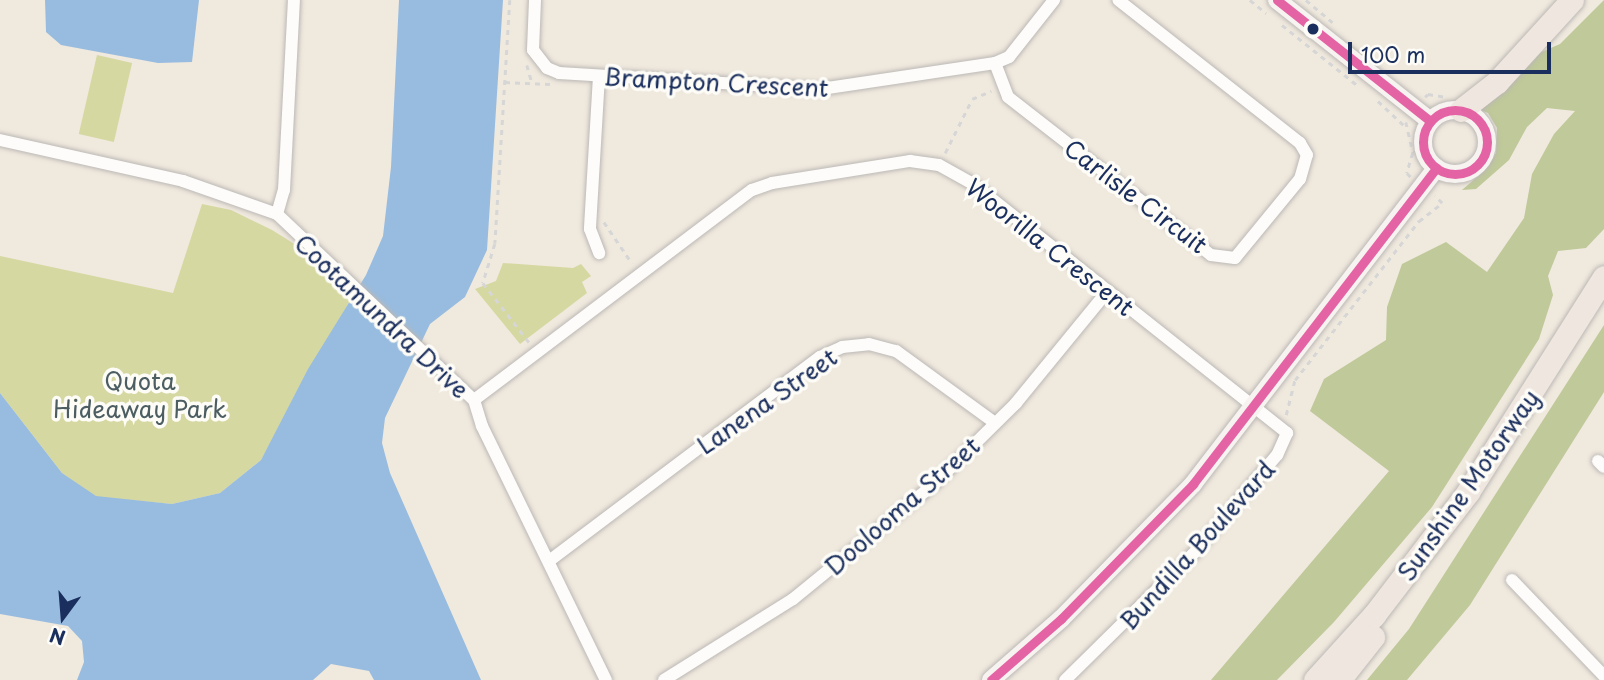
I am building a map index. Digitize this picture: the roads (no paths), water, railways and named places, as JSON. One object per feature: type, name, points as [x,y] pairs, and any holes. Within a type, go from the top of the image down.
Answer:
[{"type":"highway","points":[[1457,103],[1497,82],[1572,0]]},
{"type":"highway","name":"Sunshine Motorway","points":[[1315,680],[1404,577],[1515,424],[1604,277]]},
{"type":"highway","points":[[1339,680],[1402,597],[1404,577]]},
{"type":"street","points":[[277,214],[284,190],[293,0]]},
{"type":"street","name":"Brampton Crescent","points":[[535,0],[533,50],[540,62],[559,73],[840,89],[995,63],[1009,57],[1054,0]]},
{"type":"street","name":"Carlisle Circuit","points":[[995,63],[1000,87],[1211,255],[1235,258],[1244,252],[1300,179],[1307,155],[1300,143],[1118,0]]},
{"type":"street","points":[[1274,8],[1430,121]]},
{"type":"street","points":[[599,76],[590,229],[599,253]]},
{"type":"street","points":[[1457,103],[1485,130],[1485,153],[1469,170],[1446,173],[1436,167],[1424,150],[1430,121],[1457,103]]},
{"type":"street","name":"Cootamundra Drive","points":[[0,140],[183,181],[277,214],[290,230],[345,275],[474,400],[482,426],[606,680]]},
{"type":"street","name":"Woorilla Crescent","points":[[474,400],[752,190],[772,183],[911,162],[939,166],[973,184],[1107,292],[1254,404]]},
{"type":"street","name":"Bundilla Boulevard","points":[[991,680],[1135,547],[1193,484],[1436,167]]},
{"type":"street","name":"Doolooma Street","points":[[664,680],[793,599],[935,483],[995,423],[1107,292]]},
{"type":"street","name":"Lanena Street","points":[[549,561],[820,357],[842,347],[869,344],[896,351],[995,423]]},
{"type":"street","name":"Bundilla Boulevard","points":[[1065,680],[1196,551],[1283,446],[1287,433],[1254,404]]},
{"type":"street","points":[[1512,580],[1532,606],[1604,676]]},
{"type":"water","points":[[45,0],[199,0],[192,62],[158,63],[61,45],[46,32]]},
{"type":"water","points":[[399,0],[503,0],[487,250],[465,297],[430,324],[385,418],[382,443],[390,473],[481,680],[374,680],[369,671],[331,664],[313,680],[77,680],[84,662],[82,641],[68,626],[0,614],[0,393],[62,473],[96,496],[172,504],[220,493],[261,460],[308,369],[366,275],[383,236],[391,167]]},
{"type":"park label","name":"Quota Hideaway Park","points":[[140,395]]}]
